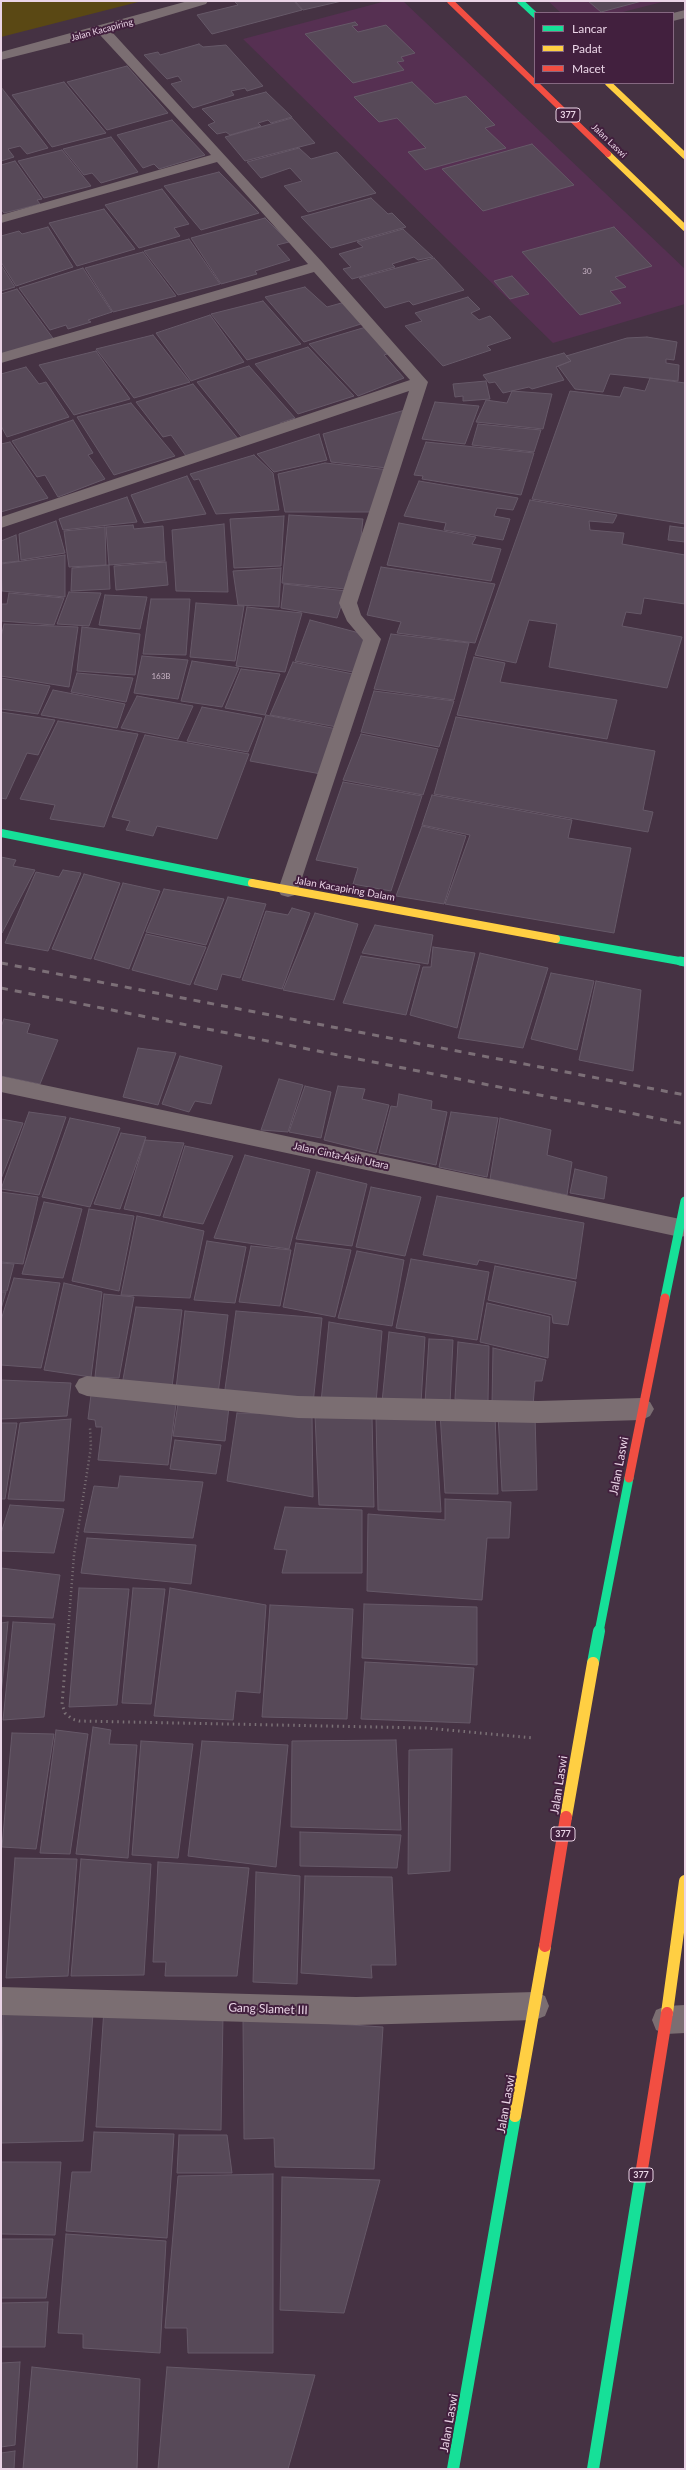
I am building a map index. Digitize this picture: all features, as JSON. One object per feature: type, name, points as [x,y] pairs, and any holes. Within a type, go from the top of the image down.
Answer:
[{"type":"main road","name":"Jalan Laswi","points":[[450,1],[534,82]]},
{"type":"main road","points":[[520,1],[534,14]]},
{"type":"main road","name":"Jalan Laswi","points":[[536,84],[685,228]]},
{"type":"main road","points":[[609,84],[685,156]]},
{"type":"main road","name":"Jalan Kacapiring Dalam","points":[[1,832],[288,890],[685,962]]},
{"type":"main road","name":"Jalan Laswi","points":[[453,2469],[535,2006],[578,1742],[642,1409],[685,1201]]},
{"type":"main road","name":"377","points":[[593,2469],[676,2020],[685,1881]]},
{"type":"street","name":"Jalan Kacapiring","points":[[1,56],[103,30],[202,1]]},
{"type":"street","points":[[674,17],[685,14]]},
{"type":"street","points":[[103,30],[220,157],[420,382]]},
{"type":"street","points":[[1,219],[220,157]]},
{"type":"street","points":[[1,358],[318,266]]},
{"type":"street","points":[[1,523],[420,382]]},
{"type":"street","points":[[288,890],[372,639],[353,617],[348,603],[420,382]]},
{"type":"street","name":"Jalan Cinta-Asih Utara","points":[[1,1084],[680,1228]]},
{"type":"street","points":[[87,1386],[298,1407],[538,1412],[642,1409]]},
{"type":"street","name":"Gang Slamet III","points":[[1,2001],[356,2011],[535,2006]]},
{"type":"path","points":[[87,1386],[83,1413],[91,1429],[91,1447],[74,1555],[62,1704],[65,1713],[79,1721],[195,1725],[332,1725],[426,1728],[578,1742]]},
{"type":"shaded area","points":[[1,1],[142,1],[1,37]]},
{"type":"shaded area","points":[[386,1],[403,1],[685,269],[685,304],[553,343],[243,39]]},
{"type":"shaded area","points":[[548,1],[666,1],[623,12],[560,12]]},
{"type":"building","points":[[234,1],[294,1],[302,10],[212,34],[197,15],[238,5]]},
{"type":"building","points":[[295,1],[342,1],[303,10]]},
{"type":"building","points":[[588,1],[642,1],[601,12]]},
{"type":"building","points":[[355,22],[358,25],[352,26],[358,32],[386,25],[415,53],[401,57],[404,61],[397,62],[404,70],[353,83],[305,34]]},
{"type":"building","points":[[199,44],[203,47],[226,45],[263,86],[247,91],[245,88],[231,91],[234,95],[193,108],[171,84],[182,81],[178,76],[167,79],[144,55],[158,52],[160,55]]},
{"type":"building","points":[[127,66],[168,113],[107,130],[67,82]]},
{"type":"building","points":[[64,82],[106,133],[52,147],[12,95]]},
{"type":"building","points":[[412,82],[435,104],[466,96],[495,125],[485,128],[506,148],[425,170],[408,152],[426,148],[397,118],[379,122],[354,97]]},
{"type":"building","points":[[1,87],[48,148],[27,154],[20,146],[8,149],[14,157],[1,161]]},
{"type":"building","points":[[266,92],[292,117],[271,123],[268,120],[258,123],[261,126],[230,135],[226,132],[217,134],[208,125],[215,122],[202,109]]},
{"type":"building","points":[[292,118],[315,143],[245,161],[225,137]]},
{"type":"building","points":[[172,120],[205,155],[159,169],[154,164],[143,168],[117,135]]},
{"type":"building","points":[[111,137],[138,172],[101,183],[92,173],[84,175],[63,149]]},
{"type":"building","points":[[532,144],[574,185],[483,211],[442,169]]},
{"type":"building","points":[[299,148],[311,159],[337,152],[376,193],[308,212],[284,186],[302,181],[290,168],[261,178],[247,162]]},
{"type":"building","points":[[62,150],[91,186],[44,198],[18,161]]},
{"type":"building","points":[[15,161],[42,199],[37,200],[40,204],[4,213],[1,209],[1,165]]},
{"type":"building","points":[[219,172],[259,213],[201,230],[164,186]]},
{"type":"building","points":[[162,189],[189,224],[174,228],[180,236],[139,248],[105,205]]},
{"type":"building","points":[[371,198],[388,214],[392,213],[406,227],[331,248],[301,217]]},
{"type":"building","points":[[104,209],[135,249],[77,266],[49,223]]},
{"type":"building","points":[[265,218],[289,242],[277,245],[290,260],[255,271],[257,274],[221,284],[191,238]]},
{"type":"building","points":[[48,227],[73,267],[16,286],[1,262],[1,236],[19,231],[22,234]]},
{"type":"building","points":[[614,227],[652,266],[615,277],[626,287],[610,291],[621,303],[580,315],[522,252]]},
{"type":"building","points":[[403,229],[433,257],[418,260],[414,257],[392,264],[395,267],[352,279],[343,269],[351,267],[339,254],[363,247],[357,242]]},
{"type":"building","points":[[189,239],[220,284],[178,295],[144,251]]},
{"type":"building","points":[[143,252],[176,296],[113,312],[85,268]]},
{"type":"building","points":[[434,258],[464,290],[413,305],[409,301],[385,308],[359,278]]},
{"type":"building","points":[[1,265],[15,287],[1,291]]},
{"type":"building","points":[[83,268],[112,312],[88,320],[91,322],[68,329],[66,325],[50,330],[19,288]]},
{"type":"building","points":[[512,276],[529,294],[510,299],[494,281]]},
{"type":"building","points":[[305,287],[327,307],[345,302],[364,323],[304,342],[265,297]]},
{"type":"building","points":[[17,289],[55,341],[1,355],[1,294]]},
{"type":"building","points":[[468,297],[480,309],[471,313],[479,320],[490,316],[511,338],[487,346],[491,350],[443,366],[405,326],[422,321],[415,313]]},
{"type":"building","points":[[263,301],[301,344],[247,360],[211,314]]},
{"type":"building","points":[[210,315],[244,362],[191,381],[156,333]]},
{"type":"building","points":[[366,327],[390,353],[384,355],[404,378],[358,396],[309,344]]},
{"type":"building","points":[[153,335],[190,382],[134,398],[96,349]]},
{"type":"building","points":[[647,337],[677,342],[674,360],[666,359],[666,363],[679,365],[678,381],[610,374],[603,392],[575,389],[558,366],[571,361],[566,356],[627,338]]},
{"type":"building","points":[[308,347],[354,396],[298,414],[255,364]]},
{"type":"building","points":[[96,351],[130,399],[74,415],[39,365]]},
{"type":"building","points":[[564,353],[571,361],[556,367],[564,380],[532,389],[529,387],[503,393],[495,382],[489,383],[483,375]]},
{"type":"building","points":[[249,366],[295,418],[280,423],[284,428],[244,440],[197,382]]},
{"type":"building","points":[[26,367],[39,384],[46,382],[69,417],[7,437],[1,426],[1,374]]},
{"type":"building","points":[[650,378],[685,383],[685,524],[532,499],[570,391],[620,397],[624,387],[645,391]]},
{"type":"building","points":[[486,381],[490,399],[463,401],[463,396],[455,397],[453,384]]},
{"type":"building","points":[[193,384],[239,440],[186,456],[171,435],[163,437],[136,402]]},
{"type":"building","points":[[512,391],[552,394],[543,429],[476,422],[486,400],[507,403]]},
{"type":"building","points":[[435,402],[479,406],[465,444],[422,439]]},
{"type":"building","points":[[131,403],[175,456],[114,475],[77,417]]},
{"type":"building","points":[[405,410],[387,468],[331,462],[323,434]]},
{"type":"building","points":[[73,420],[93,453],[88,455],[105,479],[58,497],[45,475],[37,477],[12,441]]},
{"type":"building","points":[[478,424],[541,430],[534,452],[472,445]]},
{"type":"building","points":[[319,434],[327,460],[274,472],[257,454]]},
{"type":"building","points":[[10,442],[48,498],[1,512],[1,444]]},
{"type":"building","points":[[426,442],[534,453],[521,495],[422,479],[423,476],[414,475]]},
{"type":"building","points":[[254,455],[273,473],[279,510],[216,514],[199,479],[194,480],[190,474]]},
{"type":"building","points":[[325,463],[390,470],[371,512],[285,512],[278,474]]},
{"type":"building","points":[[187,476],[206,514],[144,523],[131,495]]},
{"type":"building","points":[[419,481],[518,498],[513,510],[497,508],[494,516],[510,519],[503,540],[444,530],[446,523],[404,516]]},
{"type":"building","points":[[127,497],[137,522],[63,530],[59,519]]},
{"type":"building","points":[[530,500],[617,515],[613,523],[589,521],[590,530],[624,533],[622,544],[685,555],[685,604],[644,598],[641,614],[626,612],[622,626],[682,637],[667,688],[549,667],[557,624],[529,620],[516,663],[475,655]]},
{"type":"building","points":[[289,515],[363,519],[357,571],[349,571],[346,589],[282,583]]},
{"type":"building","points":[[284,516],[281,566],[234,568],[230,519]]},
{"type":"building","points":[[56,521],[65,553],[21,560],[19,534]]},
{"type":"building","points":[[399,523],[476,537],[472,544],[501,549],[491,581],[387,565]]},
{"type":"building","points":[[224,524],[228,592],[176,591],[172,530]]},
{"type":"building","points":[[133,525],[134,529],[163,526],[165,561],[109,565],[106,527]]},
{"type":"building","points":[[670,526],[685,528],[685,542],[668,540]]},
{"type":"building","points":[[105,527],[106,565],[69,567],[64,531]]},
{"type":"building","points":[[16,535],[19,561],[1,563],[1,541]]},
{"type":"building","points":[[65,555],[65,597],[2,591],[1,564]]},
{"type":"building","points":[[166,562],[168,585],[116,590],[114,566]]},
{"type":"building","points":[[109,565],[110,589],[71,591],[72,568]]},
{"type":"building","points":[[381,567],[495,584],[475,643],[397,633],[401,622],[367,615]]},
{"type":"building","points":[[281,568],[279,607],[238,605],[233,571]]},
{"type":"building","points":[[284,584],[346,591],[337,618],[281,608]]},
{"type":"building","points":[[69,592],[101,593],[89,626],[57,624]]},
{"type":"building","points":[[9,593],[64,598],[54,625],[1,621],[1,604],[7,604]]},
{"type":"building","points":[[105,595],[147,597],[140,629],[99,625]]},
{"type":"building","points":[[151,599],[190,599],[186,655],[143,654]]},
{"type":"building","points":[[196,603],[244,606],[235,661],[190,657]]},
{"type":"building","points":[[247,607],[302,613],[285,672],[236,666]]},
{"type":"building","points":[[310,620],[367,635],[353,672],[295,661]]},
{"type":"building","points":[[4,624],[78,627],[69,687],[1,676],[1,637]]},
{"type":"building","points":[[82,627],[140,634],[135,675],[77,671]]},
{"type":"building","points":[[391,634],[469,643],[454,700],[374,689]]},
{"type":"building","points":[[142,656],[188,660],[178,699],[134,693]]},
{"type":"building","points":[[474,657],[505,663],[500,682],[617,700],[607,739],[457,715]]},
{"type":"building","points":[[192,661],[239,668],[222,707],[181,701]]},
{"type":"building","points":[[293,662],[353,674],[337,727],[270,715]]},
{"type":"building","points":[[241,669],[280,674],[265,715],[225,708]]},
{"type":"building","points":[[77,673],[133,678],[126,702],[71,692]]},
{"type":"building","points":[[1,678],[50,686],[38,714],[1,709]]},
{"type":"building","points":[[53,690],[125,704],[117,728],[41,715]]},
{"type":"building","points":[[374,691],[454,701],[439,747],[361,732]]},
{"type":"building","points":[[137,696],[193,706],[178,739],[121,728]]},
{"type":"building","points":[[202,707],[262,718],[248,752],[187,741]]},
{"type":"building","points":[[1,712],[55,720],[38,755],[27,753],[6,799],[1,798]]},
{"type":"building","points":[[266,715],[337,729],[321,774],[250,761]]},
{"type":"building","points":[[456,717],[655,751],[643,810],[653,812],[648,832],[434,794]]},
{"type":"building","points":[[58,721],[138,734],[104,827],[50,819],[55,805],[20,799]]},
{"type":"building","points":[[361,734],[438,749],[423,795],[343,780]]},
{"type":"building","points":[[145,735],[249,754],[217,839],[157,826],[153,836],[126,830],[130,821],[112,817]]},
{"type":"building","points":[[343,782],[422,796],[391,891],[353,884],[358,868],[316,860]]},
{"type":"building","points":[[432,795],[572,820],[568,838],[631,848],[614,933],[445,904],[470,835],[422,825]]},
{"type":"building","points":[[422,826],[466,836],[444,904],[396,896]]},
{"type":"building","points":[[1,857],[16,860],[13,866],[35,870],[2,933]]},
{"type":"building","points":[[63,870],[81,873],[48,951],[5,943],[36,872],[59,877]]},
{"type":"building","points":[[84,874],[120,883],[91,959],[52,949]]},
{"type":"building","points":[[123,883],[160,891],[129,969],[94,959]]},
{"type":"building","points":[[164,889],[224,899],[206,945],[146,932]]},
{"type":"building","points":[[228,897],[266,904],[240,978],[222,974],[217,990],[194,984]]},
{"type":"building","points":[[292,908],[310,913],[282,989],[242,980],[266,911],[288,915]]},
{"type":"building","points":[[315,913],[358,924],[334,1000],[283,990]]},
{"type":"building","points":[[375,925],[433,935],[428,964],[362,953]]},
{"type":"building","points":[[146,934],[206,947],[190,985],[132,970]]},
{"type":"building","points":[[433,947],[475,953],[457,1028],[410,1015],[423,967],[431,967]]},
{"type":"building","points":[[480,953],[548,968],[523,1048],[458,1038]]},
{"type":"building","points":[[361,956],[420,965],[406,1015],[343,1003]]},
{"type":"building","points":[[551,973],[594,981],[577,1050],[531,1039]]},
{"type":"building","points":[[596,981],[641,990],[633,1071],[579,1060]]},
{"type":"building","points":[[4,1019],[30,1024],[27,1033],[58,1040],[40,1084],[1,1076],[1,1027]]},
{"type":"building","points":[[138,1048],[176,1053],[158,1105],[123,1097]]},
{"type":"building","points":[[180,1056],[222,1066],[211,1104],[195,1101],[189,1112],[162,1104]]},
{"type":"building","points":[[279,1079],[303,1085],[288,1132],[261,1130]]},
{"type":"building","points":[[305,1086],[331,1092],[321,1138],[289,1132]]},
{"type":"building","points":[[338,1086],[365,1089],[362,1099],[389,1105],[376,1153],[324,1140]]},
{"type":"building","points":[[399,1094],[432,1101],[431,1109],[447,1112],[436,1165],[379,1153],[391,1106],[397,1107]]},
{"type":"building","points":[[29,1112],[66,1117],[39,1195],[1,1189]]},
{"type":"building","points":[[451,1112],[498,1118],[487,1177],[439,1167]]},
{"type":"building","points":[[70,1118],[120,1128],[90,1207],[42,1197]]},
{"type":"building","points":[[500,1118],[551,1130],[547,1155],[572,1162],[567,1195],[490,1179]]},
{"type":"building","points":[[1,1119],[23,1123],[1,1179]]},
{"type":"building","points":[[121,1133],[146,1137],[120,1209],[94,1204]]},
{"type":"building","points":[[145,1140],[184,1143],[160,1216],[124,1209]]},
{"type":"building","points":[[185,1146],[233,1156],[203,1224],[163,1217]]},
{"type":"building","points":[[245,1155],[310,1170],[289,1249],[214,1238]]},
{"type":"building","points":[[575,1169],[607,1177],[604,1199],[570,1193]]},
{"type":"building","points":[[317,1172],[367,1184],[352,1246],[296,1239]]},
{"type":"building","points":[[371,1187],[421,1197],[405,1256],[356,1247]]},
{"type":"building","points":[[1,1192],[38,1197],[23,1264],[1,1262]]},
{"type":"building","points":[[437,1196],[584,1223],[576,1279],[479,1260],[477,1265],[423,1255]]},
{"type":"building","points":[[44,1202],[82,1209],[63,1278],[22,1274]]},
{"type":"building","points":[[89,1209],[134,1216],[119,1291],[72,1281]]},
{"type":"building","points":[[137,1216],[204,1231],[190,1298],[121,1295]]},
{"type":"building","points":[[207,1241],[246,1247],[235,1303],[194,1300]]},
{"type":"building","points":[[296,1243],[351,1250],[335,1317],[283,1307]]},
{"type":"building","points":[[251,1246],[291,1250],[280,1306],[239,1302]]},
{"type":"building","points":[[357,1251],[404,1260],[392,1326],[338,1318]]},
{"type":"building","points":[[411,1259],[489,1272],[477,1340],[396,1328]]},
{"type":"building","points":[[1,1263],[14,1264],[7,1291],[1,1291]]},
{"type":"building","points":[[495,1266],[576,1282],[568,1325],[553,1323],[552,1315],[488,1300]]},
{"type":"building","points":[[14,1278],[60,1283],[41,1368],[1,1365],[1,1320]]},
{"type":"building","points":[[64,1283],[102,1292],[91,1377],[44,1370]]},
{"type":"building","points":[[1,1292],[6,1292],[1,1309]]},
{"type":"building","points":[[104,1294],[134,1297],[119,1378],[95,1377]]},
{"type":"building","points":[[487,1303],[550,1317],[548,1358],[480,1342]]},
{"type":"building","points":[[136,1307],[182,1310],[172,1387],[122,1385]]},
{"type":"building","points":[[185,1311],[228,1315],[218,1394],[176,1389]]},
{"type":"building","points":[[236,1311],[322,1318],[313,1404],[224,1396]]},
{"type":"building","points":[[329,1322],[382,1331],[376,1403],[321,1402]]},
{"type":"building","points":[[389,1332],[425,1337],[421,1403],[382,1402]]},
{"type":"building","points":[[429,1339],[453,1340],[450,1404],[425,1403]]},
{"type":"building","points":[[458,1342],[489,1346],[488,1402],[455,1399]]},
{"type":"building","points":[[493,1348],[546,1360],[542,1381],[535,1381],[533,1406],[492,1404]]},
{"type":"building","points":[[1,1380],[71,1383],[67,1416],[1,1419]]},
{"type":"building","points":[[91,1395],[176,1404],[168,1465],[98,1460],[102,1427],[96,1427],[95,1420],[88,1419]]},
{"type":"building","points":[[178,1404],[229,1407],[225,1441],[173,1436]]},
{"type":"building","points":[[237,1413],[312,1414],[313,1497],[227,1481]]},
{"type":"building","points":[[440,1413],[495,1415],[498,1494],[445,1493]]},
{"type":"building","points":[[498,1414],[535,1415],[537,1490],[502,1491]]},
{"type":"building","points":[[315,1415],[372,1416],[374,1507],[319,1505]]},
{"type":"building","points":[[435,1415],[441,1512],[378,1510],[376,1417]]},
{"type":"building","points":[[71,1419],[64,1501],[8,1499],[20,1423]]},
{"type":"building","points":[[1,1423],[17,1423],[5,1499],[1,1499]]},
{"type":"building","points":[[175,1440],[221,1445],[216,1474],[170,1469]]},
{"type":"building","points":[[120,1476],[203,1482],[193,1538],[84,1532],[94,1486],[118,1488]]},
{"type":"building","points":[[445,1499],[511,1502],[509,1538],[487,1538],[482,1600],[367,1591],[368,1514],[445,1520]]},
{"type":"building","points":[[10,1505],[64,1509],[54,1553],[1,1551],[1,1533]]},
{"type":"building","points":[[285,1507],[362,1510],[362,1573],[282,1573],[287,1550],[274,1549]]},
{"type":"building","points":[[87,1538],[196,1545],[191,1584],[81,1573]]},
{"type":"building","points":[[1,1568],[60,1575],[53,1618],[1,1616]]},
{"type":"building","points":[[79,1588],[129,1589],[117,1705],[69,1707]]},
{"type":"building","points":[[133,1588],[165,1589],[151,1704],[122,1703]]},
{"type":"building","points":[[170,1588],[266,1605],[260,1693],[236,1691],[233,1720],[154,1716]]},
{"type":"building","points":[[364,1604],[477,1607],[477,1665],[362,1658]]},
{"type":"building","points":[[270,1605],[353,1609],[347,1719],[262,1717]]},
{"type":"building","points":[[8,1622],[1,1695],[1,1623]]},
{"type":"building","points":[[13,1622],[55,1624],[44,1717],[3,1720]]},
{"type":"building","points":[[365,1662],[474,1668],[470,1723],[361,1719]]},
{"type":"building","points":[[93,1727],[111,1730],[109,1744],[137,1745],[128,1858],[76,1854]]},
{"type":"building","points":[[56,1730],[88,1734],[70,1854],[40,1853]]},
{"type":"building","points":[[12,1733],[54,1734],[36,1849],[2,1847]]},
{"type":"building","points":[[396,1740],[401,1830],[291,1827],[292,1741]]},
{"type":"building","points":[[141,1741],[193,1744],[178,1858],[132,1855]]},
{"type":"building","points":[[202,1741],[288,1745],[276,1867],[188,1856]]},
{"type":"building","points":[[452,1749],[450,1871],[408,1874],[409,1750]]},
{"type":"building","points":[[300,1832],[401,1835],[397,1868],[300,1866]]},
{"type":"building","points":[[15,1858],[77,1859],[68,1976],[6,1978]]},
{"type":"building","points":[[81,1859],[151,1864],[144,1975],[71,1976]]},
{"type":"building","points":[[158,1862],[249,1868],[237,1976],[165,1976],[166,1962],[153,1962]]},
{"type":"building","points":[[256,1872],[300,1876],[297,1984],[253,1982]]},
{"type":"building","points":[[305,1876],[392,1877],[396,1965],[371,1965],[372,1978],[301,1973]]},
{"type":"building","points":[[104,2009],[223,2015],[221,2130],[96,2127]]},
{"type":"building","points":[[3,2010],[93,2014],[83,2141],[1,2143]]},
{"type":"building","points":[[243,2018],[383,2027],[374,2169],[275,2167],[274,2138],[244,2139]]},
{"type":"building","points":[[94,2132],[174,2134],[167,2238],[66,2231],[72,2172],[91,2172]]},
{"type":"building","points":[[179,2135],[227,2135],[232,2173],[177,2173]]},
{"type":"building","points":[[1,2162],[61,2162],[55,2235],[1,2234]]},
{"type":"building","points":[[273,2174],[273,2353],[188,2353],[187,2328],[165,2328],[178,2176]]},
{"type":"building","points":[[282,2177],[380,2180],[344,2313],[280,2310]]},
{"type":"building","points":[[66,2234],[166,2241],[160,2353],[83,2348],[83,2334],[58,2333]]},
{"type":"building","points":[[1,2239],[53,2239],[46,2298],[1,2298]]},
{"type":"building","points":[[48,2302],[45,2347],[1,2347],[1,2303]]},
{"type":"building","points":[[20,2362],[15,2445],[1,2447],[1,2363]]},
{"type":"building","points":[[32,2367],[140,2379],[137,2469],[23,2469]]},
{"type":"building","points":[[167,2367],[315,2375],[288,2469],[158,2469]]},
{"type":"building","points":[[15,2451],[14,2469],[1,2469],[1,2453]]},
{"type":"railway","points":[[1,963],[685,1095]]},
{"type":"railway","points":[[1,988],[685,1124]]},
{"type":"traffic: fast","points":[[520,1],[534,14]]},
{"type":"traffic: fast","points":[[1,833],[252,883]]},
{"type":"traffic: fast","points":[[556,939],[685,962]]},
{"type":"traffic: fast","points":[[665,1298],[685,1201]]},
{"type":"traffic: fast","points":[[593,1663],[629,1478]]},
{"type":"traffic: fast","points":[[453,2469],[515,2116]]},
{"type":"traffic: fast","points":[[593,2469],[641,2175]]},
{"type":"traffic: slow","points":[[609,84],[685,156]]},
{"type":"traffic: slow","points":[[608,154],[685,228]]},
{"type":"traffic: slow","points":[[252,883],[556,939]]},
{"type":"traffic: slow","points":[[566,1817],[593,1663]]},
{"type":"traffic: slow","points":[[667,2013],[685,1881]]},
{"type":"traffic: slow","points":[[515,2116],[545,1946]]},
{"type":"traffic: jam","points":[[450,1],[534,82]]},
{"type":"traffic: jam","points":[[536,84],[608,154]]},
{"type":"traffic: jam","points":[[629,1478],[665,1298]]},
{"type":"traffic: jam","points":[[545,1946],[566,1817]]},
{"type":"traffic: jam","points":[[641,2175],[667,2013]]}]
